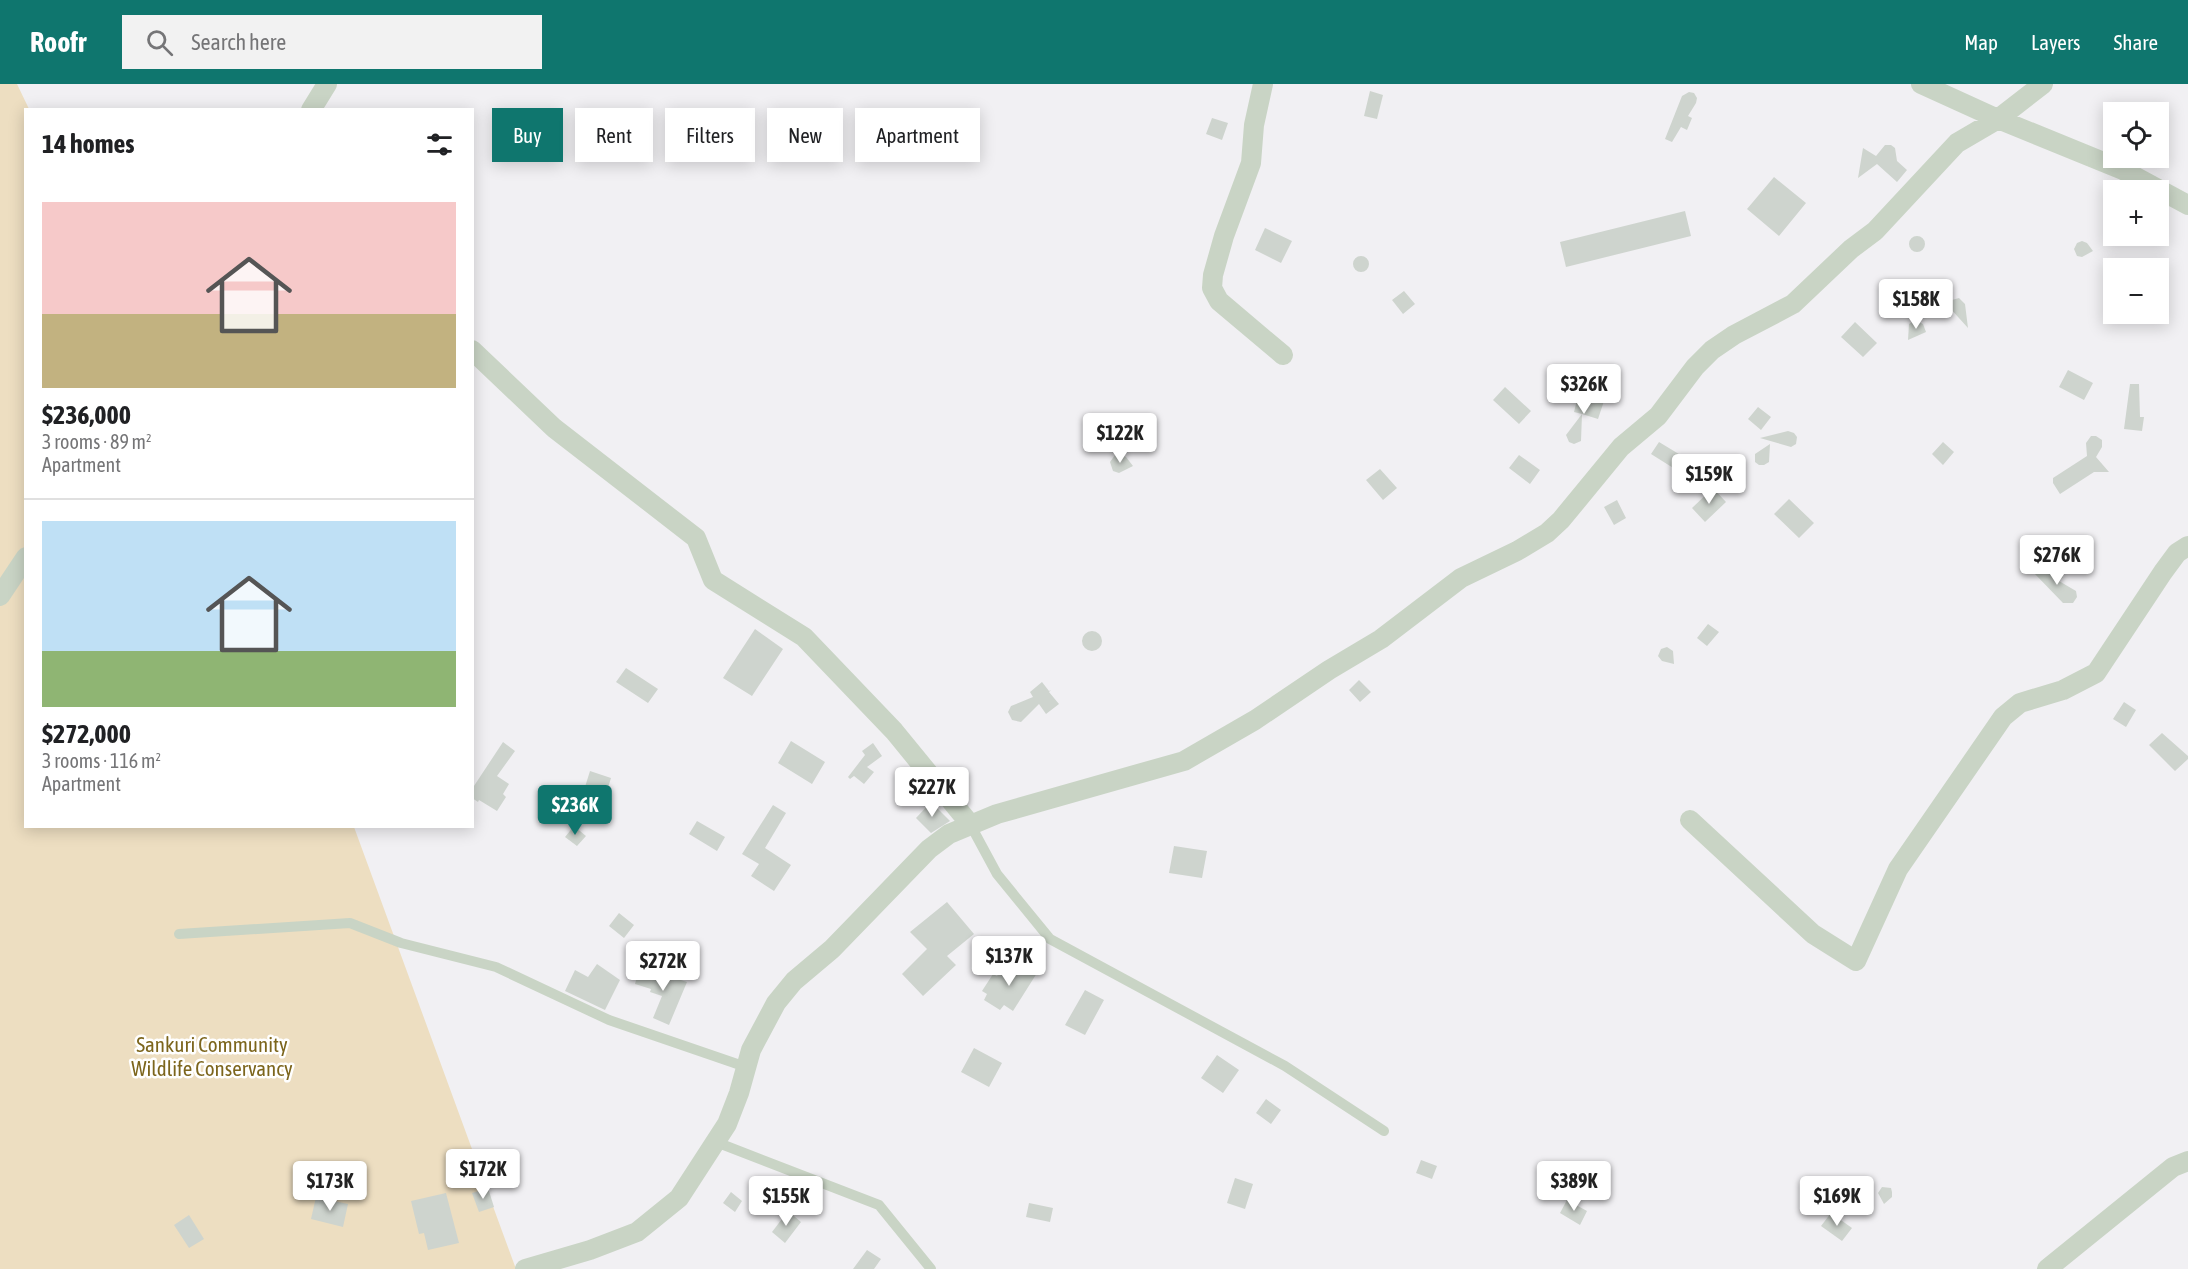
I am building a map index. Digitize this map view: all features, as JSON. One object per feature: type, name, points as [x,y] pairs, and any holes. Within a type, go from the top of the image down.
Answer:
[{"type":"street","points":[[312,108],[327,84]]},
{"type":"street","points":[[1263,84],[1254,125],[1251,163],[1224,236],[1213,275],[1212,288],[1219,301],[1283,355]]},
{"type":"street","points":[[1921,84],[1998,119],[2123,170],[2188,204]]},
{"type":"street","points":[[525,1269],[590,1250],[637,1232],[679,1198],[727,1124],[739,1093],[751,1050],[762,1025],[776,1003],[794,981],[832,949],[930,849],[949,834],[970,824],[1056,796],[1184,761],[1255,720],[1329,670],[1381,639],[1461,578],[1517,551],[1547,533],[1622,447],[1658,416],[1695,367],[1712,350],[1734,335],[1793,304],[1851,249],[1875,231],[1957,143],[1998,119],[2043,84]]},
{"type":"street","points":[[474,352],[554,428],[696,538],[713,580],[804,637],[894,731],[970,824]]},
{"type":"street","points":[[1690,820],[1813,934],[1856,961],[1898,869],[2003,717],[2020,703],[2064,690],[2096,673],[2163,572],[2177,553],[2188,546]]},
{"type":"street","points":[[0,596],[24,560]]},
{"type":"street","points":[[2047,1269],[2173,1167],[2188,1161]]},
{"type":"lane","points":[[970,824],[997,874],[1050,939],[1285,1066],[1384,1131]]},
{"type":"lane","points":[[180,934],[350,922],[401,943],[496,967],[609,1020],[746,1067]]},
{"type":"lane","points":[[716,1142],[879,1205],[931,1269]]},
{"type":"green space","name":"Sankuri Community Wildlife Conservancy","points":[[0,84],[17,84],[29,108],[24,108],[24,828],[354,828],[516,1269],[0,1269]]},
{"type":"building","points":[[1370,91],[1383,95],[1377,119],[1364,116]]},
{"type":"building","points":[[1689,92],[1694,93],[1697,98],[1688,116],[1692,118],[1687,130],[1681,127],[1672,142],[1665,139],[1682,96]]},
{"type":"building","points":[[1212,118],[1228,123],[1222,140],[1206,134]]},
{"type":"building","points":[[1885,145],[1895,148],[1897,161],[1907,170],[1897,182],[1877,164],[1858,178],[1863,148],[1876,156]]},
{"type":"building","points":[[1774,177],[1806,203],[1779,236],[1747,209]]},
{"type":"building","points":[[1685,211],[1691,236],[1566,267],[1560,242]]},
{"type":"building","points":[[1265,228],[1292,241],[1281,263],[1255,250]]},
{"type":"building","points":[[1917,236],[1923,238],[1925,244],[1923,250],[1917,252],[1911,250],[1909,244],[1911,238]]},
{"type":"building","points":[[2082,241],[2087,243],[2093,251],[2082,257],[2077,256],[2074,249],[2077,243]]},
{"type":"building","points":[[1361,256],[1367,258],[1369,264],[1367,270],[1361,272],[1355,270],[1353,264],[1355,258]]},
{"type":"building","points":[[1404,291],[1415,304],[1403,314],[1392,300]]},
{"type":"building","points":[[1959,298],[1965,304],[1968,328],[1949,307],[1952,300]]},
{"type":"building","points":[[1915,320],[1923,324],[1926,332],[1908,340],[1909,324]]},
{"type":"building","points":[[1855,322],[1877,343],[1863,357],[1841,337]]},
{"type":"building","points":[[2068,370],[2093,383],[2084,400],[2059,387]]},
{"type":"building","points":[[2130,384],[2139,384],[2140,417],[2144,417],[2142,431],[2124,429]]},
{"type":"building","points":[[1505,387],[1531,411],[1519,424],[1493,400]]},
{"type":"building","points":[[1579,392],[1604,401],[1598,419],[1574,412]]},
{"type":"building","points":[[1758,407],[1771,417],[1761,430],[1748,419]]},
{"type":"building","points":[[1582,414],[1581,441],[1574,444],[1569,442],[1566,435]]},
{"type":"building","points":[[1788,431],[1797,437],[1796,444],[1791,447],[1760,438]]},
{"type":"building","points":[[2091,436],[2102,440],[2102,447],[2096,457],[2109,472],[2094,472],[2060,494],[2053,483],[2053,478],[2087,456],[2086,443]]},
{"type":"building","points":[[1659,442],[1702,468],[1694,481],[1651,454]]},
{"type":"building","points":[[1943,442],[1954,452],[1943,465],[1932,454]]},
{"type":"building","points":[[1770,444],[1769,462],[1759,465],[1755,462],[1755,454]]},
{"type":"building","points":[[1121,454],[1133,466],[1119,473],[1113,471],[1110,462],[1115,455]]},
{"type":"building","points":[[1519,455],[1540,470],[1530,484],[1509,468]]},
{"type":"building","points":[[1380,469],[1397,488],[1383,500],[1366,480]]},
{"type":"building","points":[[1713,488],[1726,502],[1705,522],[1692,508]]},
{"type":"building","points":[[1789,499],[1814,523],[1799,538],[1774,514]]},
{"type":"building","points":[[1617,500],[1626,518],[1614,525],[1604,507]]},
{"type":"building","points":[[2051,566],[2063,577],[2059,581],[2076,591],[2077,597],[2073,603],[2063,603],[2034,573],[2037,570],[2044,574]]},
{"type":"building","points":[[1708,624],[1719,632],[1707,646],[1697,638]]},
{"type":"building","points":[[755,629],[783,649],[752,696],[723,678]]},
{"type":"building","points":[[1092,631],[1099,634],[1102,641],[1099,648],[1092,651],[1085,648],[1082,641],[1085,634]]},
{"type":"building","points":[[1667,647],[1673,651],[1674,664],[1662,661],[1658,656],[1661,649]]},
{"type":"building","points":[[626,668],[658,689],[648,703],[616,682]]},
{"type":"building","points":[[1359,680],[1371,692],[1360,702],[1349,690]]},
{"type":"building","points":[[1042,682],[1049,691],[1051,690],[1049,692],[1059,704],[1046,714],[1039,704],[1021,722],[1012,720],[1008,712],[1011,706],[1033,697],[1030,692]]},
{"type":"building","points":[[2124,702],[2136,710],[2126,727],[2113,719]]},
{"type":"building","points":[[2162,733],[2188,756],[2188,759],[2175,771],[2149,745]]},
{"type":"building","points":[[791,741],[825,762],[812,784],[778,763]]},
{"type":"building","points":[[503,742],[515,751],[497,776],[509,784],[503,794],[506,797],[497,811],[474,799],[474,786]]},
{"type":"building","points":[[873,743],[882,756],[867,767],[874,772],[864,784],[854,776],[850,779],[848,777],[865,755],[862,751]]},
{"type":"building","points":[[590,771],[611,778],[606,794],[585,787]]},
{"type":"building","points":[[931,802],[950,821],[931,833],[916,818]]},
{"type":"building","points":[[773,805],[786,813],[765,848],[791,865],[774,891],[751,876],[759,864],[742,854]]},
{"type":"building","points":[[697,821],[725,837],[717,851],[689,834]]},
{"type":"building","points":[[574,826],[586,836],[577,846],[565,837]]},
{"type":"building","points":[[1174,846],[1207,851],[1202,878],[1169,873]]},
{"type":"building","points":[[947,902],[974,934],[947,956],[956,965],[923,996],[902,974],[927,949],[910,932]]},
{"type":"building","points":[[619,913],[634,925],[624,938],[609,926]]},
{"type":"building","points":[[1019,961],[1037,973],[1013,1011],[1004,1005],[1000,1010],[984,1000],[987,994],[982,991],[993,974],[997,976],[1003,967],[1011,973]]},
{"type":"building","points":[[597,964],[620,980],[605,1010],[565,991],[575,970],[588,977]]},
{"type":"building","points":[[639,968],[687,982],[669,1025],[653,1018],[662,996],[650,992],[651,989],[635,984]]},
{"type":"building","points":[[1085,990],[1104,1000],[1085,1035],[1065,1025]]},
{"type":"building","points":[[974,1048],[1002,1063],[989,1087],[961,1072]]},
{"type":"building","points":[[1217,1055],[1239,1070],[1223,1093],[1201,1078]]},
{"type":"building","points":[[1266,1099],[1281,1110],[1271,1124],[1256,1113]]},
{"type":"building","points":[[1421,1160],[1437,1166],[1432,1179],[1416,1173]]},
{"type":"building","points":[[1235,1178],[1253,1184],[1245,1209],[1227,1203]]},
{"type":"building","points":[[1882,1187],[1891,1188],[1892,1192],[1892,1197],[1884,1204],[1878,1193]]},
{"type":"building","points":[[488,1188],[494,1207],[479,1212],[472,1193]]},
{"type":"building","points":[[731,1192],[742,1201],[735,1212],[723,1203]]},
{"type":"building","points":[[446,1193],[459,1243],[428,1250],[424,1233],[419,1234],[411,1201]]},
{"type":"building","points":[[316,1197],[348,1204],[343,1227],[311,1219]]},
{"type":"building","points":[[1567,1200],[1587,1211],[1580,1225],[1560,1213]]},
{"type":"building","points":[[1029,1203],[1053,1208],[1050,1222],[1026,1217]]},
{"type":"building","points":[[788,1211],[801,1222],[785,1243],[772,1232]]},
{"type":"building","points":[[1831,1213],[1852,1228],[1842,1241],[1821,1226]]},
{"type":"building","points":[[189,1215],[204,1239],[189,1248],[174,1225]]},
{"type":"building","points":[[867,1250],[881,1259],[874,1269],[853,1269]]}]
